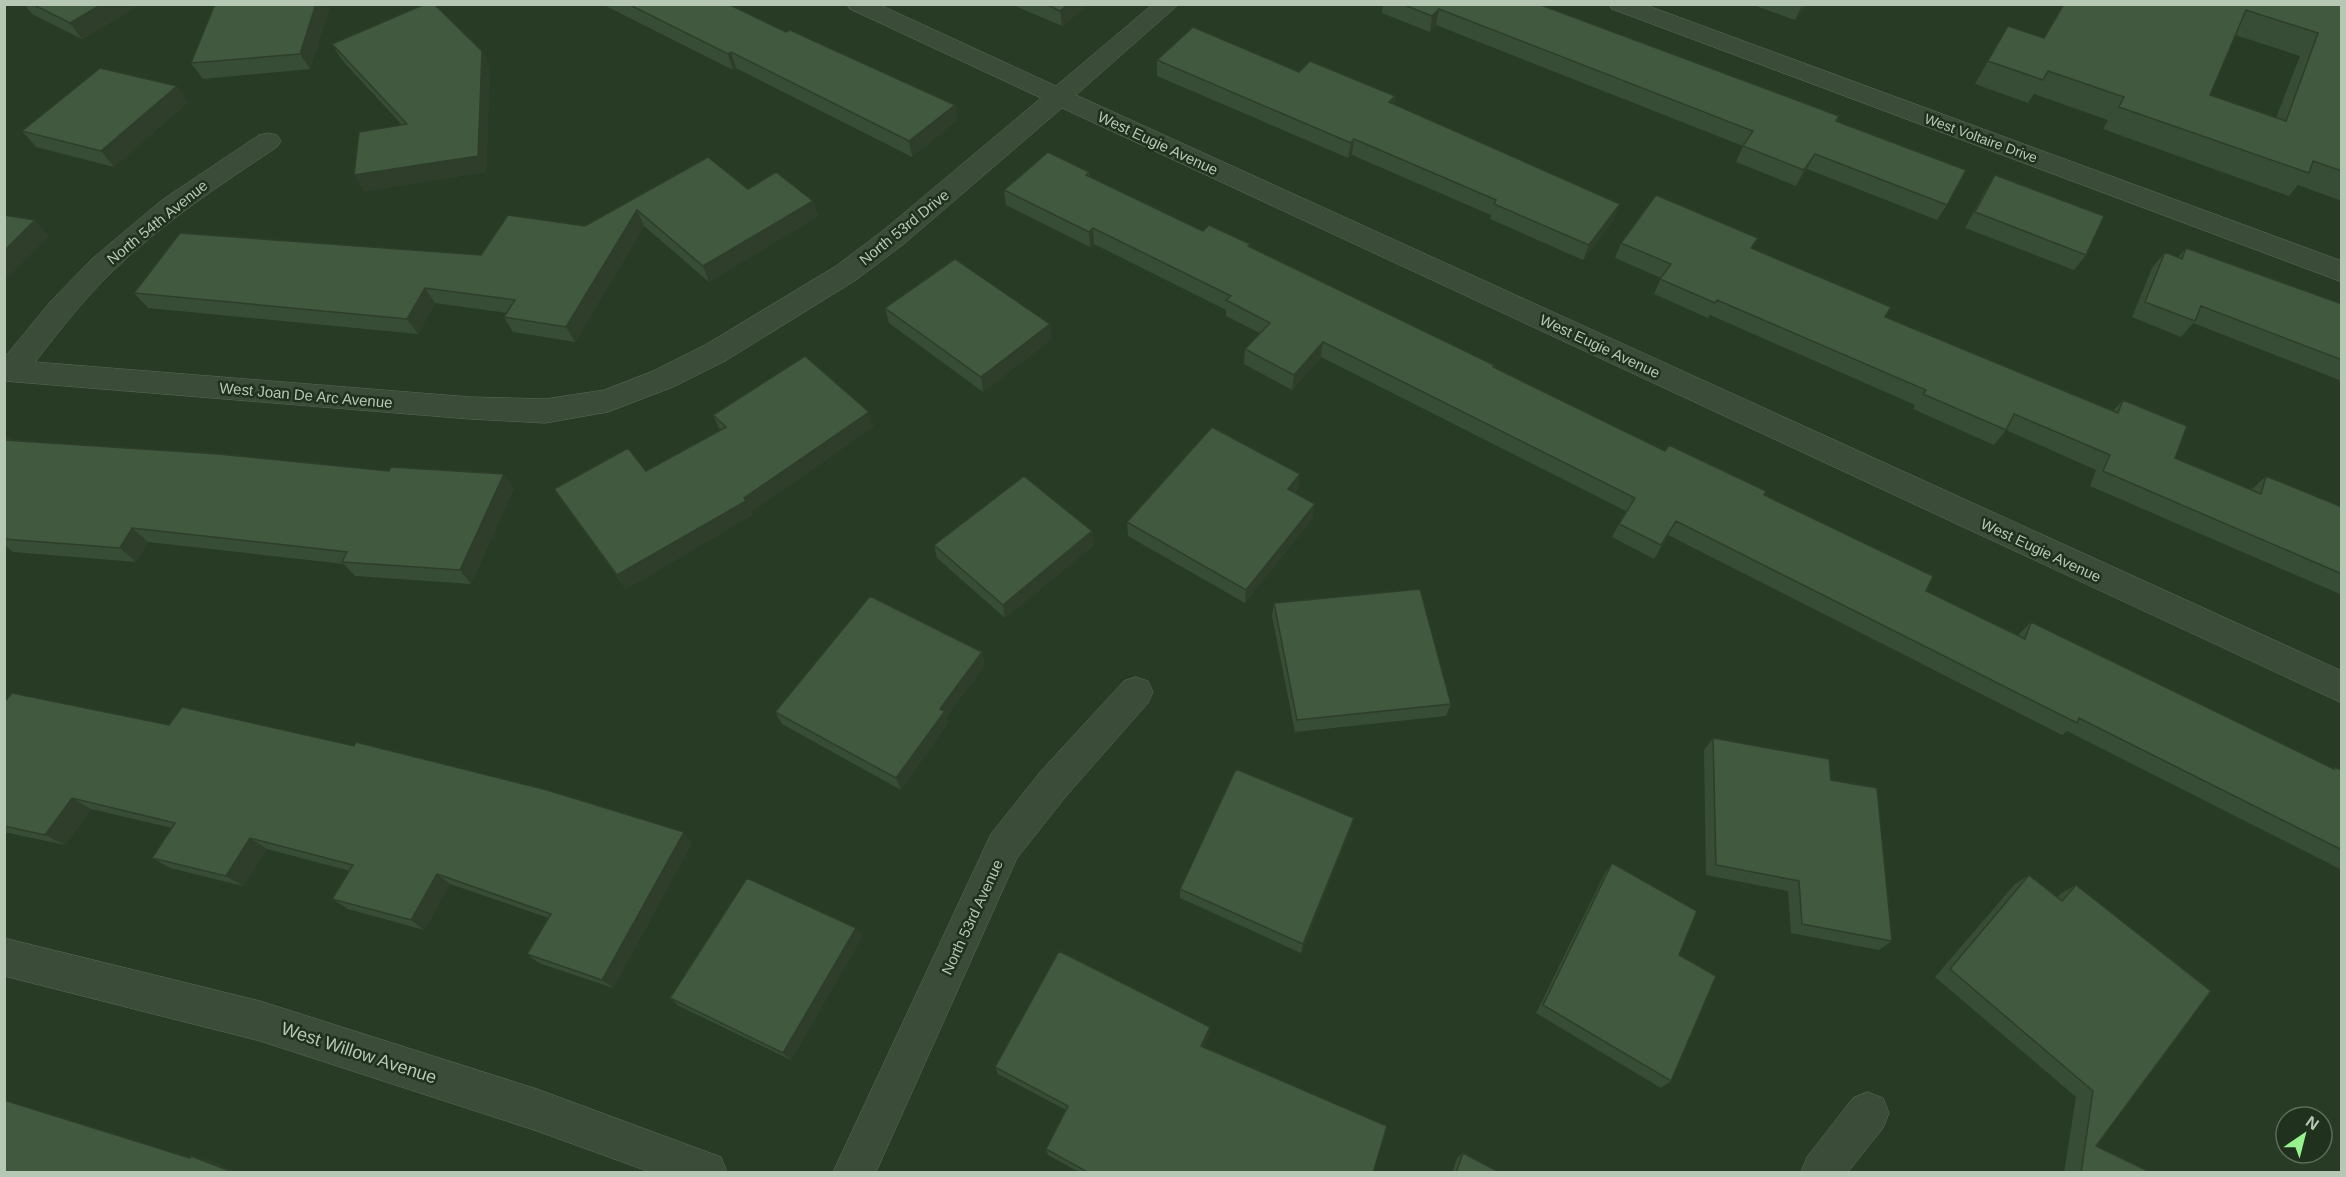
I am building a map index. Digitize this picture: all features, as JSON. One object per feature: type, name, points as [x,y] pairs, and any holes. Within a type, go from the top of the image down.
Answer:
[{"type":"street","name":"West Eugie Avenue","points":[[858,4],[2342,688]]},
{"type":"street","name":"North 53rd Drive","points":[[608,401],[663,379],[715,353],[846,273],[895,236],[1168,4]]},
{"type":"street","name":"West Voltaire Drive","points":[[1620,4],[2342,272]]},
{"type":"street","name":"North 54th Avenue","points":[[8,370],[116,251],[203,184],[268,141]]},
{"type":"street","name":"West Joan De Arc Avenue","points":[[8,370],[470,408],[545,411],[608,401]]},
{"type":"street","name":"North 53rd Avenue","points":[[854,1173],[1004,846],[1054,783],[1136,692]]},
{"type":"street","name":"West Willow Avenue","points":[[4,957],[260,1021],[537,1110],[706,1173]]},
{"type":"street","points":[[1822,1173],[1868,1113]]},
{"type":"building","points":[[32,4],[102,4],[70,23]]},
{"type":"building","points":[[215,4],[316,4],[300,54],[191,63]]},
{"type":"building","points":[[425,4],[434,4],[482,51],[478,156],[354,175],[359,132],[407,124],[332,44]]},
{"type":"building","points":[[628,4],[728,4],[786,32],[790,30],[955,105],[909,141],[731,52],[728,54]]},
{"type":"building","points":[[1046,4],[1068,4],[1060,11]]},
{"type":"building","points":[[1402,4],[1538,4],[1839,116],[1836,121],[1966,170],[1947,205],[1815,154],[1804,170],[1743,146],[1753,131],[1439,9],[1432,16]]},
{"type":"building","points":[[2064,4],[2342,4],[2342,171],[2313,161],[2309,173],[2119,107],[2124,97],[2048,71],[2043,80],[1988,61],[2008,26],[2044,38]],"holes":[[[2246,10],[2318,33],[2286,121],[2210,95]]]},
{"type":"building","points":[[1193,27],[1299,72],[1310,61],[1395,96],[1389,102],[1620,204],[1589,245],[1494,204],[1496,200],[1354,139],[1351,143],[1157,60]]},
{"type":"building","points":[[100,68],[177,86],[101,151],[22,131]]},
{"type":"building","points":[[1048,152],[1089,172],[1086,175],[1203,231],[1209,225],[1250,244],[1248,246],[1665,451],[1669,445],[1766,491],[1764,495],[1933,576],[1926,591],[2025,639],[2031,622],[2334,769],[2334,767],[2342,770],[2342,850],[2079,718],[2077,723],[1676,521],[1661,545],[1619,524],[1635,498],[1323,342],[1294,375],[1245,349],[1270,323],[1226,300],[1231,296],[1093,228],[1089,232],[1004,190]]},
{"type":"building","points":[[708,157],[748,189],[776,172],[813,201],[703,266],[637,210],[566,327],[504,317],[515,300],[425,288],[407,319],[134,293],[180,233],[481,255],[508,215],[585,226]]},
{"type":"building","points":[[1995,175],[2104,216],[2086,255],[1975,212]]},
{"type":"building","points":[[1656,195],[1758,238],[1751,248],[1891,307],[1885,317],[2118,413],[2123,400],[2187,426],[2175,458],[2261,494],[2266,476],[2342,507],[2342,574],[2103,471],[2110,455],[2014,414],[2006,430],[1923,394],[1926,390],[1717,300],[1715,303],[1660,279],[1671,264],[1621,243]]},
{"type":"building","points":[[4,215],[35,220],[4,251]]},
{"type":"building","points":[[2186,248],[2342,304],[2342,360],[2201,306],[2195,321],[2145,302],[2165,252],[2182,259]]},
{"type":"building","points":[[955,259],[1050,324],[981,377],[885,308]]},
{"type":"building","points":[[805,356],[869,412],[744,498],[746,501],[617,575],[554,489],[628,448],[646,471],[726,427],[713,415]]},
{"type":"building","points":[[1212,427],[1300,474],[1288,489],[1315,504],[1246,590],[1127,522]]},
{"type":"building","points":[[4,440],[219,454],[389,471],[391,467],[504,474],[460,570],[342,562],[347,552],[132,528],[120,548],[4,539]]},
{"type":"building","points":[[1024,476],[1092,531],[1003,605],[934,545]]},
{"type":"building","points":[[1420,589],[1451,704],[1297,720],[1274,603]]},
{"type":"building","points":[[870,596],[982,652],[940,709],[945,711],[896,778],[775,712]]},
{"type":"building","points":[[12,693],[169,725],[182,707],[354,746],[356,742],[547,790],[684,832],[602,980],[527,954],[551,914],[437,874],[411,920],[332,899],[353,865],[250,838],[226,876],[152,858],[175,823],[72,798],[45,835],[4,826],[4,700]]},
{"type":"building","points":[[1713,738],[1829,759],[1831,780],[1877,788],[1892,941],[1802,924],[1799,881],[1716,865]]},
{"type":"building","points":[[1236,769],[1354,818],[1303,944],[1180,889]]},
{"type":"building","points":[[1612,863],[1697,911],[1679,955],[1716,976],[1671,1081],[1543,1005]]},
{"type":"building","points":[[2029,875],[2062,901],[2076,885],[2211,991],[2096,1146],[2152,1173],[2081,1173],[2093,1091],[1950,969]]},
{"type":"building","points":[[747,878],[856,928],[783,1053],[670,998]]},
{"type":"building","points":[[1059,951],[1210,1027],[1201,1046],[1387,1126],[1373,1173],[1089,1173],[1046,1149],[1068,1106],[995,1067]]},
{"type":"building","points":[[4,1100],[190,1158],[191,1156],[235,1173],[4,1173]]},
{"type":"building","points":[[1463,1153],[1501,1173],[1456,1173]]}]
